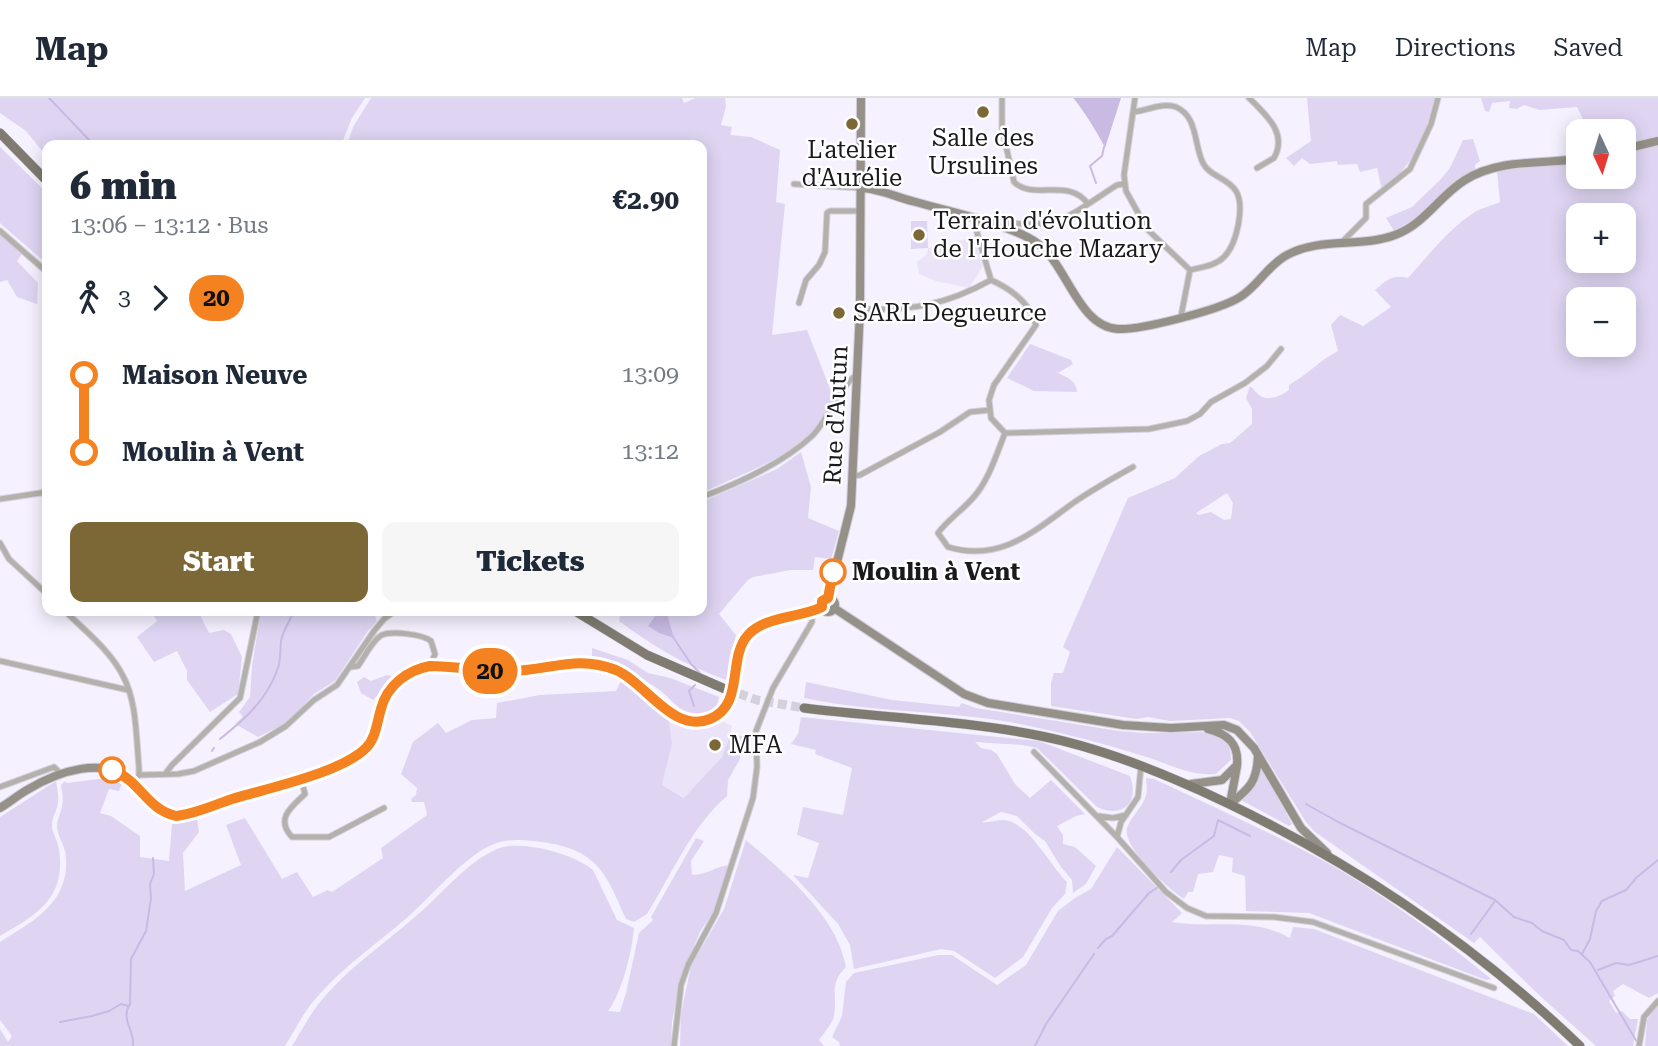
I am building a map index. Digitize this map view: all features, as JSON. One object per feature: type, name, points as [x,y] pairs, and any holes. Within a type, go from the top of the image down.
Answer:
[{"type":"main road","name":"Rue d'Autun","points":[[828,598],[851,506],[853,476],[860,309],[861,98]]},
{"type":"main road","points":[[0,133],[42,176]]},
{"type":"main road","points":[[1636,146],[1658,141]]},
{"type":"main road","points":[[861,188],[977,220],[1017,233],[1039,244],[1060,269],[1090,315],[1100,324],[1126,329],[1221,306],[1239,298],[1285,256],[1304,248],[1381,239],[1408,229],[1423,219],[1457,185],[1479,172],[1513,165],[1566,160]]},
{"type":"main road","points":[[822,607],[822,601],[828,598],[834,602],[834,608]]},
{"type":"main road","points":[[822,607],[829,611],[834,608]]},
{"type":"main road","points":[[0,808],[25,791],[61,774],[91,768],[106,769],[136,781],[154,806],[162,812],[176,816],[301,778],[337,766],[367,747],[374,737],[382,704],[388,693],[404,676],[430,666],[513,671],[563,663],[601,665],[636,682],[678,718],[694,722],[708,720],[725,708],[730,698],[740,650],[750,632],[769,623],[822,607]]},
{"type":"main road","points":[[834,608],[964,694],[988,703],[1124,725],[1171,728],[1224,725],[1237,730],[1258,755],[1301,828],[1329,855]]},
{"type":"main road","points":[[583,616],[647,655],[725,689]]},
{"type":"main road","points":[[804,708],[990,727],[1030,734],[1141,765],[1191,784],[1329,855],[1462,944],[1544,1012],[1580,1046]]},
{"type":"main road","points":[[1199,726],[1222,732],[1237,751],[1230,804]]},
{"type":"main road","points":[[1230,804],[1252,784],[1256,776],[1258,755]]},
{"type":"main road","points":[[1191,784],[1222,780],[1237,765]]},
{"type":"street","points":[[1002,98],[1004,148],[1014,182],[1030,190],[1060,189],[1072,192],[1084,197],[1088,204]]},
{"type":"street","points":[[1135,98],[1124,184],[1146,229],[1189,270]]},
{"type":"street","points":[[1249,98],[1270,119],[1279,141],[1274,158],[1257,168]]},
{"type":"street","points":[[1342,242],[1366,218],[1366,204],[1410,169],[1431,124],[1438,98]]},
{"type":"street","points":[[1133,113],[1170,106],[1181,110],[1195,132],[1203,165],[1231,184],[1239,198],[1239,219],[1227,253],[1209,266],[1189,270]]},
{"type":"street","points":[[794,184],[861,188]]},
{"type":"street","points":[[1124,184],[1117,185],[1067,218],[1042,225],[1019,225],[981,217],[977,220],[976,229],[991,280],[1008,288],[1024,302],[1036,325],[994,385],[989,400],[991,418],[1005,433],[1149,429],[1187,421],[1268,366],[1281,349]]},
{"type":"street","points":[[799,303],[806,280],[819,265],[825,252],[827,213],[861,211]]},
{"type":"street","points":[[0,231],[42,268]]},
{"type":"street","points":[[1181,316],[1189,270]]},
{"type":"street","points":[[860,309],[927,307],[969,293],[991,280]]},
{"type":"street","points":[[707,495],[787,456],[813,436],[828,418],[848,383],[857,375]]},
{"type":"street","points":[[853,476],[860,475],[924,441],[970,412],[990,410]]},
{"type":"street","points":[[1005,433],[992,467],[976,494],[938,533],[948,547],[973,552],[1021,540],[1044,527],[1092,490],[1132,467]]},
{"type":"street","points":[[0,499],[42,493]]},
{"type":"street","points":[[0,543],[9,559],[42,589]]},
{"type":"street","points":[[674,1046],[681,985],[688,965],[716,913],[753,798],[757,767],[757,731],[773,688],[811,622],[812,612]]},
{"type":"street","points":[[70,616],[103,648],[123,676],[131,699],[136,781],[194,771],[260,742],[286,726],[314,700],[337,685],[374,631],[388,616]]},
{"type":"street","points":[[165,774],[240,698],[257,616]]},
{"type":"street","points":[[350,667],[358,666],[383,634],[410,634],[431,641],[435,654],[430,666]]},
{"type":"street","points":[[0,661],[128,690]]},
{"type":"street","points":[[1034,752],[1166,892],[1186,908],[1206,916],[1274,917],[1313,922],[1494,988]]},
{"type":"street","points":[[1117,837],[1121,822],[1138,797],[1141,765]]},
{"type":"street","points":[[0,787],[54,767],[61,774]]},
{"type":"street","points":[[301,778],[305,794],[284,817],[292,837],[329,837],[384,808]]},
{"type":"street","points":[[1096,816],[1105,818],[1126,815]]},
{"type":"street","points":[[1639,1046],[1644,1017],[1658,1000]]},
{"type":"shaded area","points":[[0,98],[365,98],[352,118],[343,140],[42,140],[42,151],[26,131],[0,113]]},
{"type":"shaded area","points":[[371,98],[682,98],[684,103],[696,98],[725,98],[726,106],[721,125],[732,127],[730,135],[751,137],[780,150],[776,202],[785,204],[772,335],[807,330],[834,399],[825,415],[814,431],[792,449],[707,491],[707,140],[349,140],[353,127]]},
{"type":"shaded area","points":[[1073,98],[1121,98],[1105,148],[1091,123]]},
{"type":"shaded area","points":[[1307,98],[1435,98],[1427,125],[1411,159],[1383,188],[1377,168],[1360,172],[1357,164],[1338,165],[1337,161],[1310,164],[1302,158],[1294,166],[1286,158],[1311,141]]},
{"type":"shaded area","points":[[1481,98],[1658,98],[1658,138],[1636,143],[1636,119],[1583,119],[1577,107],[1539,110],[1524,105],[1517,109],[1509,108],[1510,101],[1492,103],[1489,112],[1485,111]]},
{"type":"shaded area","points":[[1473,139],[1480,161],[1475,165],[1475,169],[1457,181],[1419,216],[1394,231],[1386,218],[1412,207],[1450,168],[1463,140]]},
{"type":"shaded area","points":[[1658,145],[1658,993],[1649,998],[1623,984],[1613,991],[1615,996],[1609,1001],[1616,1013],[1622,1011],[1630,1019],[1638,1019],[1633,1046],[1596,1046],[1480,937],[1474,943],[1315,832],[1250,732],[1239,721],[1230,718],[1170,721],[1148,717],[1137,719],[1051,706],[1054,673],[1063,673],[1070,652],[1063,647],[1128,498],[1175,478],[1199,456],[1222,444],[1230,443],[1252,424],[1252,409],[1246,398],[1250,386],[1263,397],[1278,396],[1289,390],[1289,385],[1338,351],[1331,325],[1340,315],[1363,326],[1391,307],[1375,290],[1394,277],[1408,278],[1466,218],[1478,210],[1500,202],[1497,171],[1566,163],[1566,189],[1636,189],[1636,150]],"holes":[[[1227,493],[1233,503],[1231,519],[1224,520],[1211,512],[1199,515],[1196,513]]]},
{"type":"shaded area","points":[[0,147],[42,188],[42,260],[0,223]]},
{"type":"shaded area","name":"Terrain d'évolution de l'Houche Mazary","points":[[911,221],[927,221],[928,248],[911,249]]},
{"type":"shaded area","points":[[0,235],[22,254],[17,261],[38,283],[37,304],[17,297],[7,280],[0,282]]},
{"type":"shaded area","points":[[974,237],[983,266],[969,288],[936,281],[919,274],[917,262],[927,254],[928,248]]},
{"type":"shaded area","points":[[1030,344],[1071,360],[1073,364],[1058,373],[1073,382],[1077,392],[1034,391],[1007,378]]},
{"type":"shaded area","points":[[801,452],[811,487],[808,518],[839,531],[831,559],[815,557],[813,570],[791,570],[753,577],[719,614],[736,635],[727,680],[671,655],[619,621],[620,616],[707,616],[707,500],[777,469]]},
{"type":"shaded area","points":[[154,616],[200,616],[209,633],[224,630],[231,634],[242,657],[238,694],[210,712],[187,680],[187,671],[177,651],[154,662],[137,637],[157,621]]},
{"type":"shaded area","points":[[260,616],[375,616],[377,621],[335,681],[314,694],[286,723],[258,737],[235,724],[243,717],[239,712],[250,697]]},
{"type":"shaded area","points":[[655,616],[667,616],[674,638],[659,633],[648,626]]},
{"type":"shaded area","points":[[592,648],[628,660],[648,673],[670,678],[719,697],[716,710],[695,713],[683,710],[641,678],[592,657]]},
{"type":"shaded area","points":[[387,675],[395,677],[373,700],[361,693],[357,682],[364,677],[371,681]]},
{"type":"shaded area","points":[[622,679],[633,685],[669,719],[672,744],[662,785],[684,798],[722,757],[731,734],[746,737],[739,761],[728,780],[727,796],[692,836],[647,914],[634,922],[626,919],[605,876],[587,857],[561,846],[542,842],[506,841],[494,844],[473,857],[409,916],[338,975],[312,1002],[285,1046],[0,1046],[0,1029],[8,1042],[12,1036],[0,1020],[0,942],[36,918],[55,899],[62,887],[66,858],[57,827],[63,801],[61,785],[65,781],[67,783],[107,778],[122,784],[119,791],[109,789],[100,813],[111,816],[140,836],[140,857],[169,861],[172,824],[197,819],[199,832],[183,853],[185,891],[241,865],[226,825],[245,818],[282,879],[297,872],[313,897],[328,890],[332,892],[383,858],[381,848],[427,815],[424,802],[412,802],[417,788],[401,774],[413,742],[438,723],[446,733],[472,720],[496,718],[497,703],[540,695],[616,691]]},
{"type":"shaded area","points":[[806,682],[892,700],[959,707],[962,703],[976,708],[1119,731],[1211,732],[1226,743],[1231,760],[1216,774],[1198,773],[1100,743],[1015,723],[804,698]]},
{"type":"shaded area","points":[[801,717],[1039,741],[1130,776],[1133,794],[1127,806],[1122,809],[1106,810],[1097,807],[1037,748],[975,742],[981,748],[997,754],[1015,784],[1030,798],[1051,780],[1085,814],[1057,826],[1063,835],[1063,844],[1075,847],[1096,866],[1086,884],[1073,893],[1072,880],[1045,841],[1017,816],[1001,812],[982,822],[1004,820],[1022,828],[1067,882],[1065,894],[1052,908],[1023,957],[995,978],[954,951],[941,949],[854,969],[850,945],[838,924],[793,875],[808,878],[819,843],[797,835],[803,807],[843,815],[852,768],[815,754],[816,750],[791,744],[798,734]]},
{"type":"shaded area","points":[[669,719],[697,729],[709,728],[722,721],[732,726],[730,740],[722,757],[685,798],[662,785],[672,744]]},
{"type":"shaded area","points":[[1261,767],[1292,824],[1289,826],[1241,800],[1254,785]]},
{"type":"shaded area","points":[[1146,778],[1154,779],[1324,861],[1410,916],[1491,979],[1486,980],[1309,913],[1246,911],[1245,876],[1232,872],[1233,858],[1219,855],[1213,872],[1198,874],[1193,892],[1188,892],[1184,899],[1148,867],[1127,836],[1127,828],[1146,795]]},
{"type":"shaded area","points":[[56,781],[58,800],[52,828],[59,849],[58,880],[46,903],[37,912],[0,936],[0,817]]},
{"type":"shaded area","points":[[696,838],[704,841],[691,861],[692,875],[730,865],[712,914],[701,930],[681,975],[672,1022],[671,1046],[292,1046],[317,1006],[341,979],[424,909],[467,868],[487,854],[507,846],[547,850],[584,864],[593,870],[617,920],[634,928],[626,971],[618,994],[608,1011],[620,1012],[639,933],[653,920],[651,917]]},
{"type":"shaded area","points":[[746,840],[807,897],[821,913],[841,948],[846,967],[835,985],[833,1018],[819,1040],[824,1046],[680,1046],[681,1014],[691,966],[724,909]]},
{"type":"shaded area","points":[[1117,847],[1182,913],[1172,922],[1247,925],[1276,931],[1290,938],[1293,927],[1314,929],[1534,1014],[1568,1046],[840,1046],[832,1037],[842,1016],[846,982],[854,973],[938,955],[952,955],[997,985],[1026,965],[1058,911],[1091,889]]},
{"type":"shaded area","points":[[1658,1004],[1658,1046],[1645,1046],[1647,1020]]},
{"type":"waterway","points":[[49,98],[89,140]]},
{"type":"waterway","points":[[1096,183],[1090,166],[1102,156],[1104,147]]},
{"type":"waterway","points":[[220,739],[246,716],[268,690],[279,665],[282,637],[292,616]]},
{"type":"waterway","points":[[673,637],[700,673]]},
{"type":"waterway","points":[[694,706],[689,691],[695,685]]},
{"type":"waterway","points":[[1306,804],[1495,900],[1514,917],[1564,940],[1571,950],[1578,951],[1590,962],[1637,1042]]},
{"type":"waterway","points":[[1171,872],[1181,860],[1214,836],[1218,820],[1250,836]]},
{"type":"waterway","points":[[133,1046],[127,1020],[131,959],[146,931],[151,898],[150,884],[154,874],[153,858]]},
{"type":"waterway","points":[[1582,954],[1590,939],[1596,911],[1602,901],[1626,890],[1658,860]]},
{"type":"waterway","points":[[1098,948],[1112,936],[1149,893],[1158,887]]},
{"type":"waterway","points":[[1471,934],[1495,901]]},
{"type":"waterway","points":[[1035,1046],[1046,1024],[1094,954]]},
{"type":"waterway","points":[[1598,970],[1616,963],[1629,965],[1658,956]]},
{"type":"waterway","points":[[60,1022],[109,1011],[121,1004],[128,1006]]},
{"type":"tunnel","points":[[726,689],[757,700],[804,708]]},
{"type":"bus line","name":"20","points":[[112,770],[134,782],[162,812],[176,816],[324,771],[350,759],[367,747],[374,737],[382,704],[388,693],[404,676],[430,666],[513,671],[563,663],[601,665],[636,682],[678,718],[694,722],[708,720],[717,716],[730,698],[740,650],[750,632],[760,626],[800,616],[822,607],[822,601],[828,598],[833,572]]},
{"type":"place","name":"Salle des Ursulines","points":[[983,112]]},
{"type":"place","name":"L'atelier d'Aurélie","points":[[852,124]]},
{"type":"place","name":"Terrain d'évolution de l'Houche Mazary","points":[[919,235]]},
{"type":"place","name":"SARL Degueurce","points":[[839,313]]},
{"type":"place","name":"Moulin à Vent","points":[[833,572]]},
{"type":"place","name":"MFA","points":[[715,745]]}]
